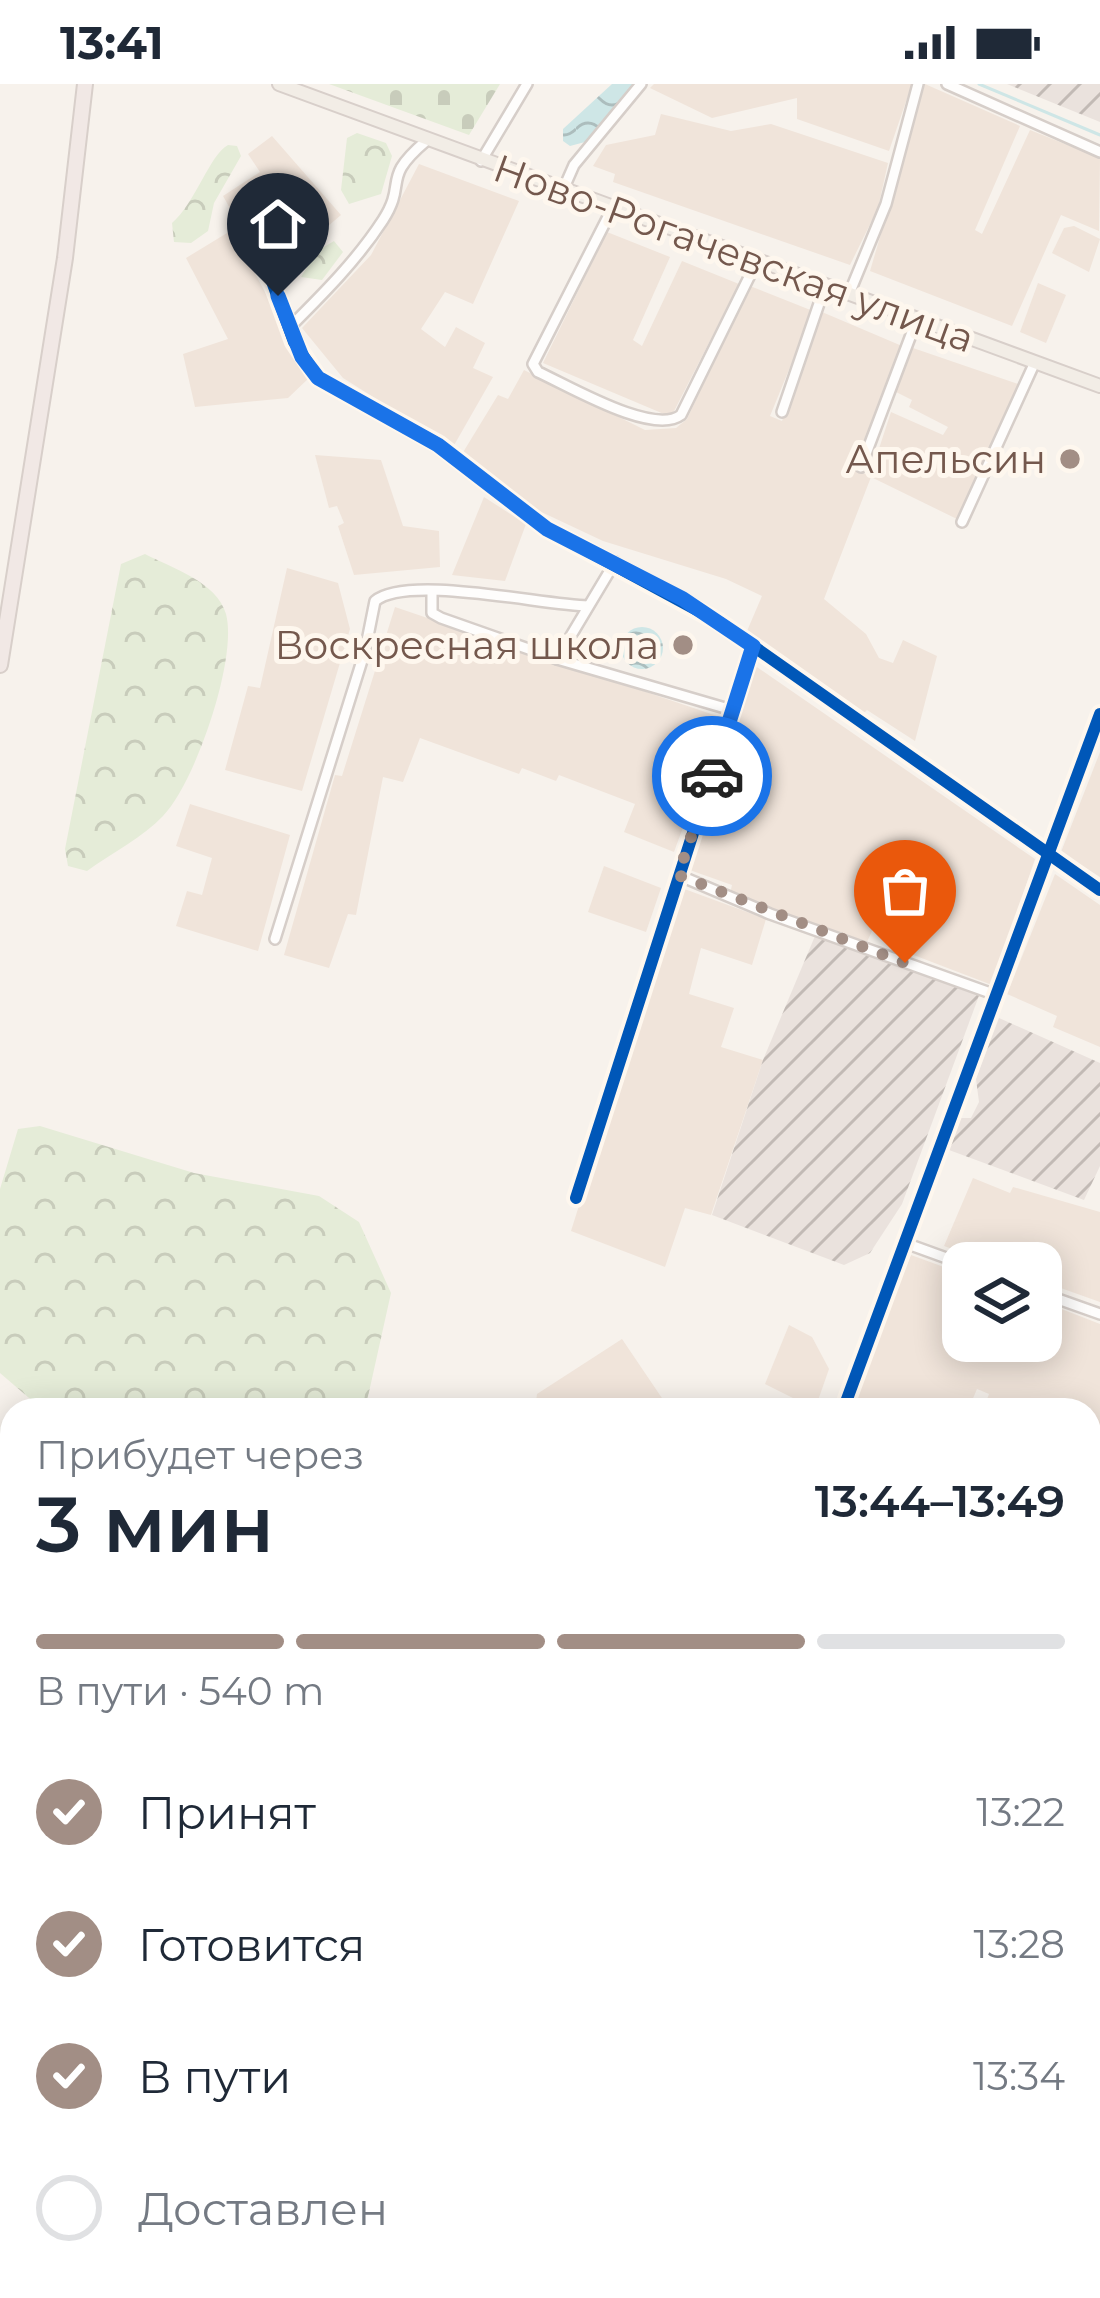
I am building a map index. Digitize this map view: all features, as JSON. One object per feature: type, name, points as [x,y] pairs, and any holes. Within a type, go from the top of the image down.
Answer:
[{"type":"highway","points":[[0,665],[82,131],[85,84]]},
{"type":"highway","points":[[82,131],[94,84]]},
{"type":"main road","name":"Ново-Рогачевская улица","points":[[280,84],[1100,386]]},
{"type":"street","points":[[481,161],[527,84]]},
{"type":"street","points":[[562,191],[574,165],[641,84]]},
{"type":"street","points":[[849,294],[886,204],[918,84]]},
{"type":"street","points":[[947,84],[1100,152]]},
{"type":"street","points":[[290,327],[349,268],[393,204],[400,163],[426,141]]},
{"type":"street","points":[[612,209],[534,368],[648,421],[671,422],[681,415],[757,262]]},
{"type":"street","points":[[266,265],[302,357],[330,387],[438,445],[523,513],[615,562],[753,646],[1100,890]]},
{"type":"street","points":[[782,412],[825,286]]},
{"type":"street","points":[[861,467],[917,320]]},
{"type":"street","points":[[962,522],[1036,362]]},
{"type":"street","points":[[557,659],[615,562]]},
{"type":"street","points":[[275,939],[365,651],[375,601],[396,590],[477,591],[540,604],[588,606]]},
{"type":"street","points":[[432,594],[432,613],[557,659],[732,710]]},
{"type":"street","points":[[575,1198],[753,646]]},
{"type":"street","points":[[847,1398],[1100,714]]},
{"type":"street","points":[[678,875],[770,914],[996,995]]},
{"type":"street","points":[[905,1243],[942,1256]]},
{"type":"street","points":[[1062,1300],[1100,1314]]},
{"type":"shaded area","points":[[654,84],[912,84],[889,151],[797,119],[797,98],[712,118],[650,88]]},
{"type":"shaded area","points":[[925,84],[1020,126],[975,230],[982,234],[1030,130],[1100,158],[1099,231],[1061,215],[1012,326],[870,271]]},
{"type":"shaded area","points":[[1007,84],[1100,84],[1100,122]]},
{"type":"shaded area","points":[[661,114],[731,131],[771,124],[888,163],[878,208],[850,265],[613,182],[615,174],[593,166],[606,145],[655,135]]},
{"type":"shaded area","points":[[272,136],[341,215],[307,244],[297,230],[258,258],[223,196],[260,172],[248,154]]},
{"type":"shaded area","points":[[419,164],[519,201],[473,304],[445,292],[421,329],[445,347],[456,327],[485,343],[473,368],[493,377],[453,447],[343,378],[302,328],[371,255]]},
{"type":"shaded area","points":[[1074,226],[1100,239],[1089,272],[1052,253],[1064,228]]},
{"type":"shaded area","points":[[232,230],[310,377],[288,398],[195,407],[183,354],[228,339],[186,258]]},
{"type":"shaded area","points":[[607,232],[670,257],[633,340],[642,346],[682,261],[739,284],[671,417],[543,363]]},
{"type":"shaded area","points":[[1038,283],[1066,295],[1046,343],[1020,332]]},
{"type":"shaded area","points":[[750,286],[813,311],[770,416],[782,421],[822,312],[902,346],[853,468],[870,476],[891,412],[943,435],[948,427],[909,407],[912,400],[896,392],[913,348],[1021,385],[959,520],[871,477],[824,599],[866,634],[879,658],[893,663],[903,640],[937,656],[915,741],[867,710],[863,714],[747,631],[762,596],[726,579],[603,541],[518,501],[462,454],[498,395],[508,399],[524,370],[645,430],[676,428],[687,419]]},
{"type":"shaded area","points":[[315,455],[381,460],[403,526],[439,531],[440,567],[354,575],[338,526],[344,523],[337,506],[329,508]]},
{"type":"shaded area","points":[[484,497],[526,524],[505,581],[452,575]]},
{"type":"shaded area","points":[[287,568],[338,583],[350,629],[302,791],[225,770],[248,686],[260,688]]},
{"type":"shaded area","points":[[395,607],[723,718],[674,852],[624,832],[635,804],[559,775],[556,781],[522,768],[519,774],[420,738],[403,782],[383,777],[356,915],[348,914],[329,968],[284,955],[335,775],[342,776]]},
{"type":"shaded area","points":[[754,665],[1035,859],[992,985],[911,954],[924,922],[884,905],[866,944],[730,894],[732,885],[684,868]]},
{"type":"shaded area","points":[[1100,752],[1100,877],[1061,852]]},
{"type":"shaded area","points":[[190,804],[290,835],[258,951],[176,926],[187,891],[202,895],[212,858],[176,846]]},
{"type":"shaded area","points":[[604,866],[661,888],[646,932],[588,912]]},
{"type":"shaded area","points":[[1055,874],[1100,905],[1100,1047],[1053,1027],[1057,1016],[1007,994]]},
{"type":"shaded area","points":[[679,887],[766,919],[752,965],[701,948],[689,994],[734,1008],[721,1047],[763,1060],[711,1215],[685,1208],[665,1267],[571,1231]]},
{"type":"shaded area","points":[[815,936],[980,993],[902,1204],[870,1253],[844,1265],[712,1215],[763,1060]]},
{"type":"shaded area","points":[[999,1018],[1100,1063],[1100,1166],[1084,1200],[949,1150],[961,1118],[971,1118],[979,1102],[976,1079]]},
{"type":"shaded area","points":[[973,1178],[1010,1193],[1013,1187],[1100,1212],[1100,1302],[1062,1288],[1062,1242],[946,1242]]},
{"type":"shaded area","points":[[911,1255],[942,1266],[942,1362],[1062,1362],[1062,1309],[1100,1324],[1100,1398],[988,1398],[989,1394],[977,1389],[973,1398],[853,1398]]},
{"type":"shaded area","points":[[789,1325],[812,1337],[829,1369],[819,1398],[793,1398],[765,1384]]},
{"type":"shaded area","points":[[622,1339],[662,1398],[536,1398]]},
{"type":"green space","points":[[329,84],[500,84],[469,135]]},
{"type":"green space","points":[[357,133],[386,143],[392,156],[381,194],[349,204],[341,190],[347,138]]},
{"type":"green space","points":[[228,145],[237,146],[241,156],[214,203],[208,231],[191,243],[174,242],[172,223]]},
{"type":"green space","points":[[334,241],[343,252],[322,280],[301,277],[317,251]]},
{"type":"green space","points":[[145,554],[192,577],[221,603],[228,634],[226,660],[211,720],[175,800],[146,831],[87,871],[68,866],[65,849],[121,564]]},
{"type":"green space","points":[[40,1126],[194,1173],[319,1196],[359,1222],[391,1293],[368,1398],[29,1398],[0,1373],[0,1189],[18,1129]]},
{"type":"water","points":[[612,84],[633,84],[585,142],[570,146],[563,141],[563,129]]},
{"type":"water","points":[[642,627],[657,633],[663,648],[657,663],[642,669],[627,663],[621,648],[627,633]]},
{"type":"waterway","points":[[979,84],[1100,135]]},
{"type":"waterway","points":[[911,2298],[934,2298]]},
{"type":"cycle path","points":[[266,265],[294,342],[318,378],[438,444],[547,529],[719,622],[1100,890]]},
{"type":"cycle path","points":[[576,1198],[753,646]]},
{"type":"cycle path","points":[[847,1398],[1100,714]]},
{"type":"way so far","points":[[712,776],[678,875],[905,963]]},
{"type":"place","name":"Апельсин","points":[[1070,459]]},
{"type":"place","name":"Воскресная школа","points":[[683,645]]},
{"type":"route","points":[[278,296],[302,357],[318,378],[438,445],[547,529],[683,599],[753,646],[712,776]]}]
